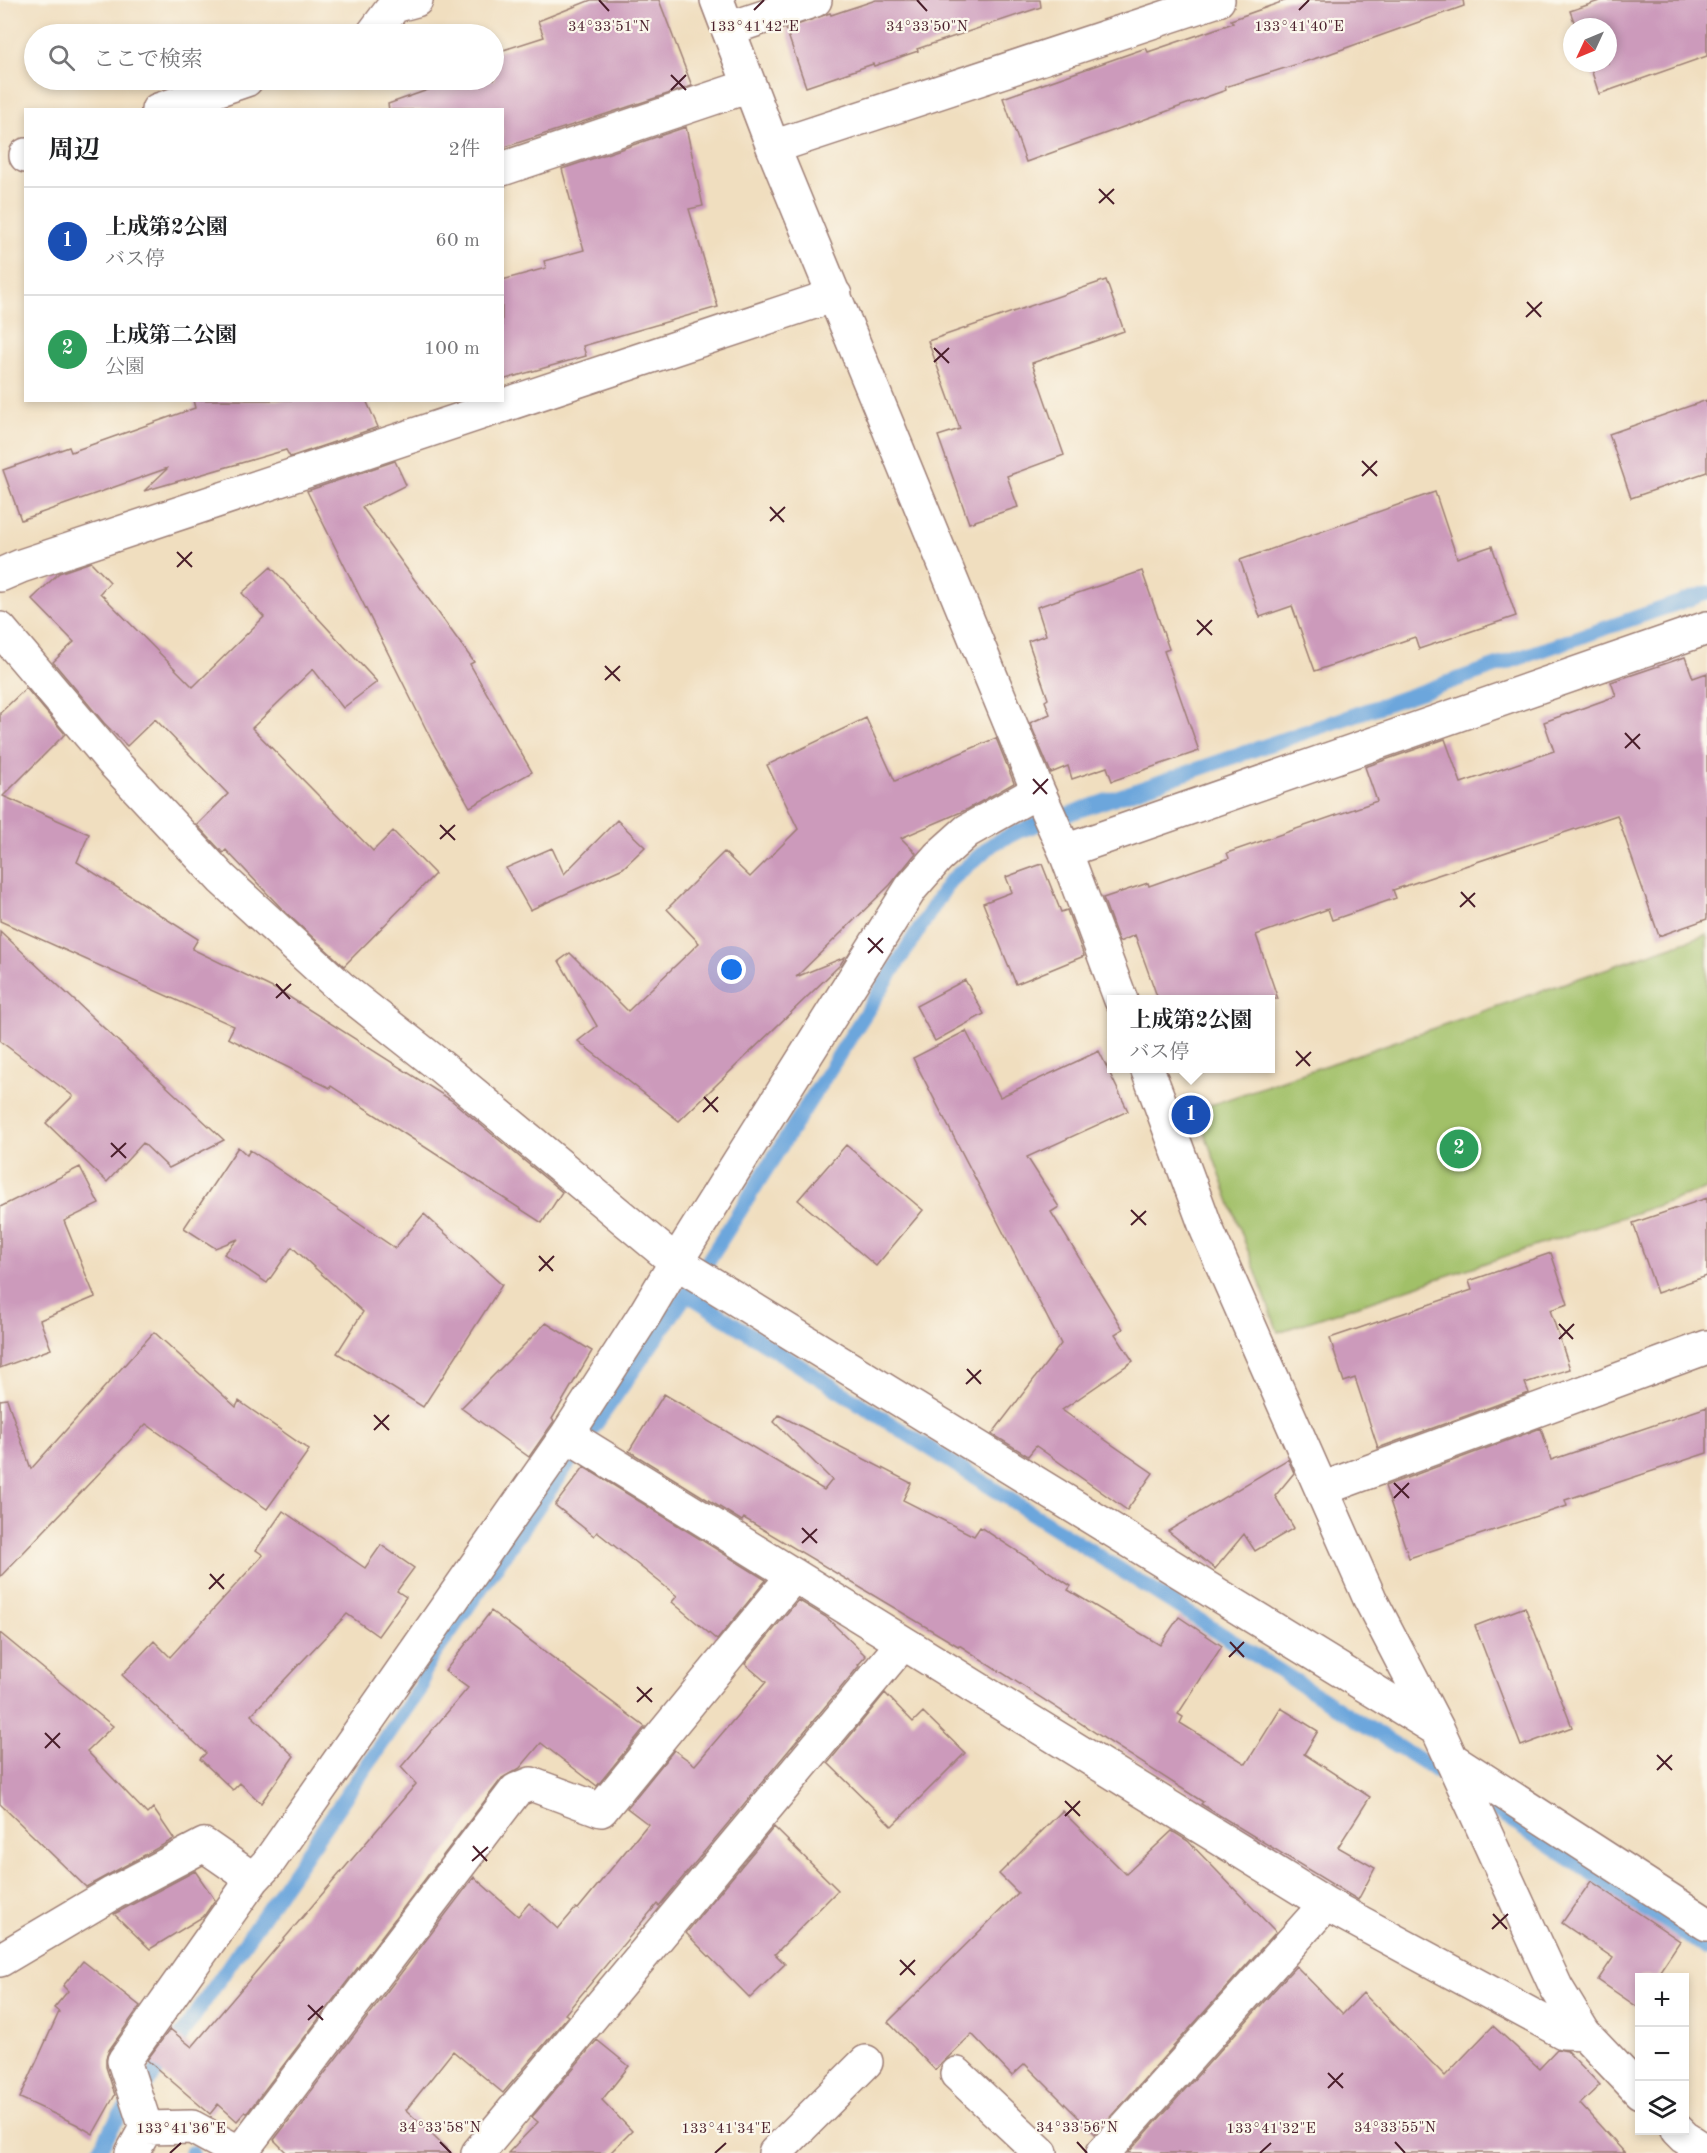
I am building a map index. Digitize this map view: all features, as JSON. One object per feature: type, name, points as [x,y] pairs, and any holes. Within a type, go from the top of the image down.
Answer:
[{"type":"street","points":[[380,24],[394,6],[416,0]]},
{"type":"street","points":[[815,0],[722,15],[773,147],[1061,842],[1119,995]]},
{"type":"street","points":[[773,147],[1218,0]]},
{"type":"street","points":[[504,168],[749,86]]},
{"type":"street","points":[[164,108],[217,90]]},
{"type":"street","points":[[0,575],[21,566],[835,295]]},
{"type":"street","points":[[1061,842],[1707,628]]},
{"type":"street","points":[[0,629],[112,761],[222,879],[340,987],[693,1272],[1456,1769],[1702,1915]]},
{"type":"street","points":[[794,1575],[601,1810],[531,1784],[516,1790],[240,2153],[192,2127],[140,2131],[124,2061],[254,1879],[578,1442],[645,1314],[693,1272],[911,888],[938,857],[967,831],[1041,797]]},
{"type":"street","points":[[1149,1073],[1207,1230],[1370,1599],[1456,1769],[1556,1987],[1584,2033],[1635,2087]]},
{"type":"street","points":[[1322,1489],[1707,1347]]},
{"type":"street","points":[[578,1442],[1326,1904],[1563,2032],[1584,2033]]},
{"type":"street","points":[[478,2153],[903,1643]]},
{"type":"street","points":[[0,1960],[113,1893],[204,1845],[254,1879]]},
{"type":"street","points":[[1103,2153],[1326,1904]]},
{"type":"street","points":[[776,2153],[866,2062]]},
{"type":"street","points":[[957,2074],[1041,2153]]},
{"type":"street","points":[[1682,2135],[1707,2152]]},
{"type":"green space","points":[[1707,934],[1707,1189],[1278,1332],[1196,1110]]},
{"type":"building","points":[[591,0],[659,0],[692,86],[504,147],[504,108],[389,108],[388,104],[428,90],[504,90],[504,50],[544,37],[538,21]]},
{"type":"building","points":[[876,0],[1040,0],[1041,7],[874,66],[873,64],[806,87],[786,29]]},
{"type":"building","points":[[1287,0],[1463,0],[1464,6],[1326,55],[1225,87],[1226,90],[1026,162],[1003,98],[1146,48],[1148,52],[1233,23],[1231,20]]},
{"type":"building","points":[[1602,0],[1707,0],[1707,56],[1599,94],[1592,72],[1617,72],[1617,18],[1573,18],[1570,11]]},
{"type":"building","points":[[686,127],[703,206],[689,209],[718,307],[583,346],[586,356],[504,379],[504,279],[546,268],[544,261],[584,250],[562,169]]},
{"type":"building","points":[[1106,280],[1124,331],[1032,363],[1064,455],[1007,476],[1018,507],[969,523],[938,436],[960,429],[928,341]]},
{"type":"building","points":[[1707,400],[1707,472],[1631,498],[1609,434]]},
{"type":"building","points":[[194,402],[367,402],[378,427],[290,457],[286,450],[144,491],[168,468],[21,520],[3,470],[69,447],[71,452],[195,408]]},
{"type":"building","points":[[395,461],[406,485],[362,507],[474,662],[470,664],[532,772],[470,807],[432,741],[307,491]]},
{"type":"building","points":[[1435,492],[1457,558],[1492,546],[1516,616],[1419,649],[1415,637],[1315,671],[1292,606],[1260,617],[1240,560]]},
{"type":"building","points":[[91,562],[110,582],[100,593],[193,687],[264,617],[242,593],[271,567],[377,682],[343,708],[313,669],[252,728],[373,851],[393,831],[435,874],[344,966],[283,910],[226,850],[223,853],[197,825],[228,794],[155,719],[127,746],[104,723],[53,662],[74,642],[32,599],[59,573]]},
{"type":"building","points":[[1142,571],[1169,649],[1164,651],[1199,751],[1112,781],[1107,767],[1072,779],[1068,766],[1051,773],[1030,723],[1050,714],[1045,701],[1048,699],[1028,641],[1046,635],[1037,607]]},
{"type":"building","points":[[1685,657],[1693,678],[1707,673],[1707,919],[1659,936],[1617,815],[1393,890],[1396,898],[1332,920],[1328,909],[1256,935],[1278,999],[1275,999],[1275,995],[1157,995],[1135,935],[1119,942],[1103,898],[1148,883],[1149,886],[1229,858],[1227,853],[1377,801],[1365,767],[1445,739],[1461,783],[1554,751],[1544,722],[1616,696],[1611,682]]},
{"type":"building","points":[[26,688],[65,734],[3,796],[89,834],[77,862],[198,939],[192,949],[283,993],[451,1100],[562,1192],[542,1223],[331,1086],[330,1088],[228,1038],[234,1026],[0,921],[0,713]]},
{"type":"building","points":[[866,718],[895,781],[996,738],[1014,783],[968,809],[901,838],[916,853],[890,885],[796,977],[845,957],[840,965],[679,1121],[578,1041],[597,1026],[559,961],[570,953],[628,1011],[699,943],[667,909],[724,852],[750,877],[798,829],[767,765]]},
{"type":"building","points":[[617,820],[645,847],[623,868],[530,910],[506,868],[552,848],[564,874]]},
{"type":"building","points":[[1042,864],[1061,912],[1067,910],[1084,956],[1016,984],[983,903],[1012,892],[1006,877]]},
{"type":"building","points":[[0,931],[224,1140],[169,1168],[143,1143],[107,1182],[46,1123],[73,1096],[0,1041]]},
{"type":"building","points":[[965,980],[984,1014],[935,1041],[916,1006]]},
{"type":"building","points":[[966,1031],[1000,1097],[1099,1051],[1107,1068],[1107,1073],[1110,1073],[1128,1111],[1027,1157],[1059,1207],[1051,1212],[1123,1329],[1115,1334],[1133,1361],[1062,1410],[1153,1473],[1127,1510],[1036,1446],[1028,1456],[992,1434],[1061,1344],[913,1058]]},
{"type":"building","points":[[846,1145],[923,1210],[876,1266],[798,1200]]},
{"type":"building","points":[[238,1147],[247,1155],[250,1150],[395,1248],[424,1214],[502,1285],[423,1407],[337,1353],[363,1312],[292,1247],[267,1283],[224,1254],[238,1239],[215,1248],[184,1228]]},
{"type":"building","points":[[80,1167],[99,1204],[64,1221],[95,1297],[40,1320],[51,1349],[0,1368],[0,1207]]},
{"type":"building","points":[[1707,1198],[1707,1276],[1657,1293],[1633,1223]]},
{"type":"building","points":[[1551,1253],[1568,1304],[1550,1310],[1570,1369],[1525,1383],[1529,1393],[1378,1448],[1355,1378],[1344,1382],[1330,1338],[1472,1290],[1469,1281]]},
{"type":"building","points":[[546,1323],[592,1351],[552,1419],[554,1421],[529,1457],[461,1408]]},
{"type":"building","points":[[154,1332],[236,1407],[239,1401],[309,1450],[267,1509],[146,1424],[0,1577],[0,1400],[7,1399],[31,1469]]},
{"type":"building","points":[[664,1394],[824,1490],[832,1480],[774,1422],[779,1415],[911,1483],[903,1500],[974,1536],[980,1527],[1071,1586],[1068,1590],[1160,1645],[1179,1617],[1222,1646],[1178,1714],[1183,1717],[1180,1723],[1246,1764],[1281,1708],[1318,1731],[1304,1754],[1370,1797],[1338,1847],[1375,1868],[1358,1900],[1201,1804],[1203,1802],[959,1645],[744,1518],[742,1521],[629,1451]]},
{"type":"building","points":[[1707,1407],[1707,1453],[1565,1500],[1567,1506],[1409,1558],[1385,1486],[1541,1428],[1551,1460]]},
{"type":"building","points":[[1288,1459],[1294,1473],[1275,1496],[1294,1528],[1255,1551],[1244,1534],[1215,1569],[1168,1531]]},
{"type":"building","points":[[584,1467],[766,1580],[717,1640],[672,1602],[677,1596],[597,1532],[594,1536],[555,1505]]},
{"type":"building","points":[[283,1511],[365,1568],[381,1545],[414,1568],[397,1591],[406,1597],[378,1636],[347,1614],[251,1715],[294,1756],[261,1803],[240,1783],[233,1790],[200,1759],[206,1753],[122,1675],[154,1641],[170,1657],[263,1555],[256,1550]]},
{"type":"building","points":[[798,1600],[826,1617],[866,1656],[659,1906],[657,1904],[565,2014],[568,2016],[503,2093],[453,2051],[406,2110],[451,2153],[287,2153],[274,2140],[474,1877],[518,1916],[529,1903],[558,1929],[576,1908],[578,1909],[648,1824],[627,1808],[674,1750],[695,1765],[766,1682],[745,1664]]},
{"type":"building","points":[[1525,1607],[1572,1727],[1521,1746],[1475,1626]]},
{"type":"building","points":[[491,1611],[645,1727],[597,1786],[541,1743],[520,1768],[502,1778],[247,2113],[245,2112],[237,2121],[218,2104],[210,2114],[147,2060],[170,2029],[192,2047],[416,1784],[401,1767],[468,1688],[445,1671]]},
{"type":"building","points":[[0,1633],[113,1726],[87,1751],[147,1814],[153,1808],[174,1839],[86,1887],[0,1804]]},
{"type":"building","points":[[885,1693],[913,1722],[923,1712],[965,1753],[892,1826],[828,1763]]},
{"type":"building","points":[[1062,1811],[1126,1874],[1172,1831],[1188,1841],[1276,1932],[1095,2134],[1025,2064],[1012,2076],[972,2034],[935,2070],[888,2022],[1018,1893],[999,1874]]},
{"type":"building","points":[[774,1827],[838,1890],[775,1954],[785,1964],[750,1998],[686,1933]]},
{"type":"building","points":[[195,1871],[215,1900],[204,1916],[150,1949],[114,1914]]},
{"type":"building","points":[[1591,1881],[1680,1941],[1659,1973],[1635,1973],[1635,2005],[1598,1980],[1613,1958],[1562,1923]]},
{"type":"building","points":[[83,1961],[140,2006],[109,2050],[106,2058],[106,2067],[115,2095],[93,2134],[20,2098],[59,2012],[54,2008],[68,1991],[63,1986]]},
{"type":"building","points":[[1296,1966],[1343,2014],[1363,1993],[1445,2076],[1493,2026],[1539,2068],[1557,2049],[1567,2051],[1600,2085],[1580,2104],[1625,2153],[1128,2153]]},
{"type":"building","points":[[597,2040],[629,2066],[602,2100],[632,2131],[610,2153],[508,2153],[538,2122],[532,2117]]},
{"type":"waterway","points":[[98,2153],[118,2117],[153,2076],[421,1687],[425,1668],[687,1294],[949,882],[993,844],[1019,831],[1707,593]]},
{"type":"waterway","points":[[687,1294],[1421,1761],[1707,1949]]},
{"type":"place","name":"上成第2公園","points":[[1191,1115]]},
{"type":"place","name":"上成第二公園","points":[[1459,1149]]}]
